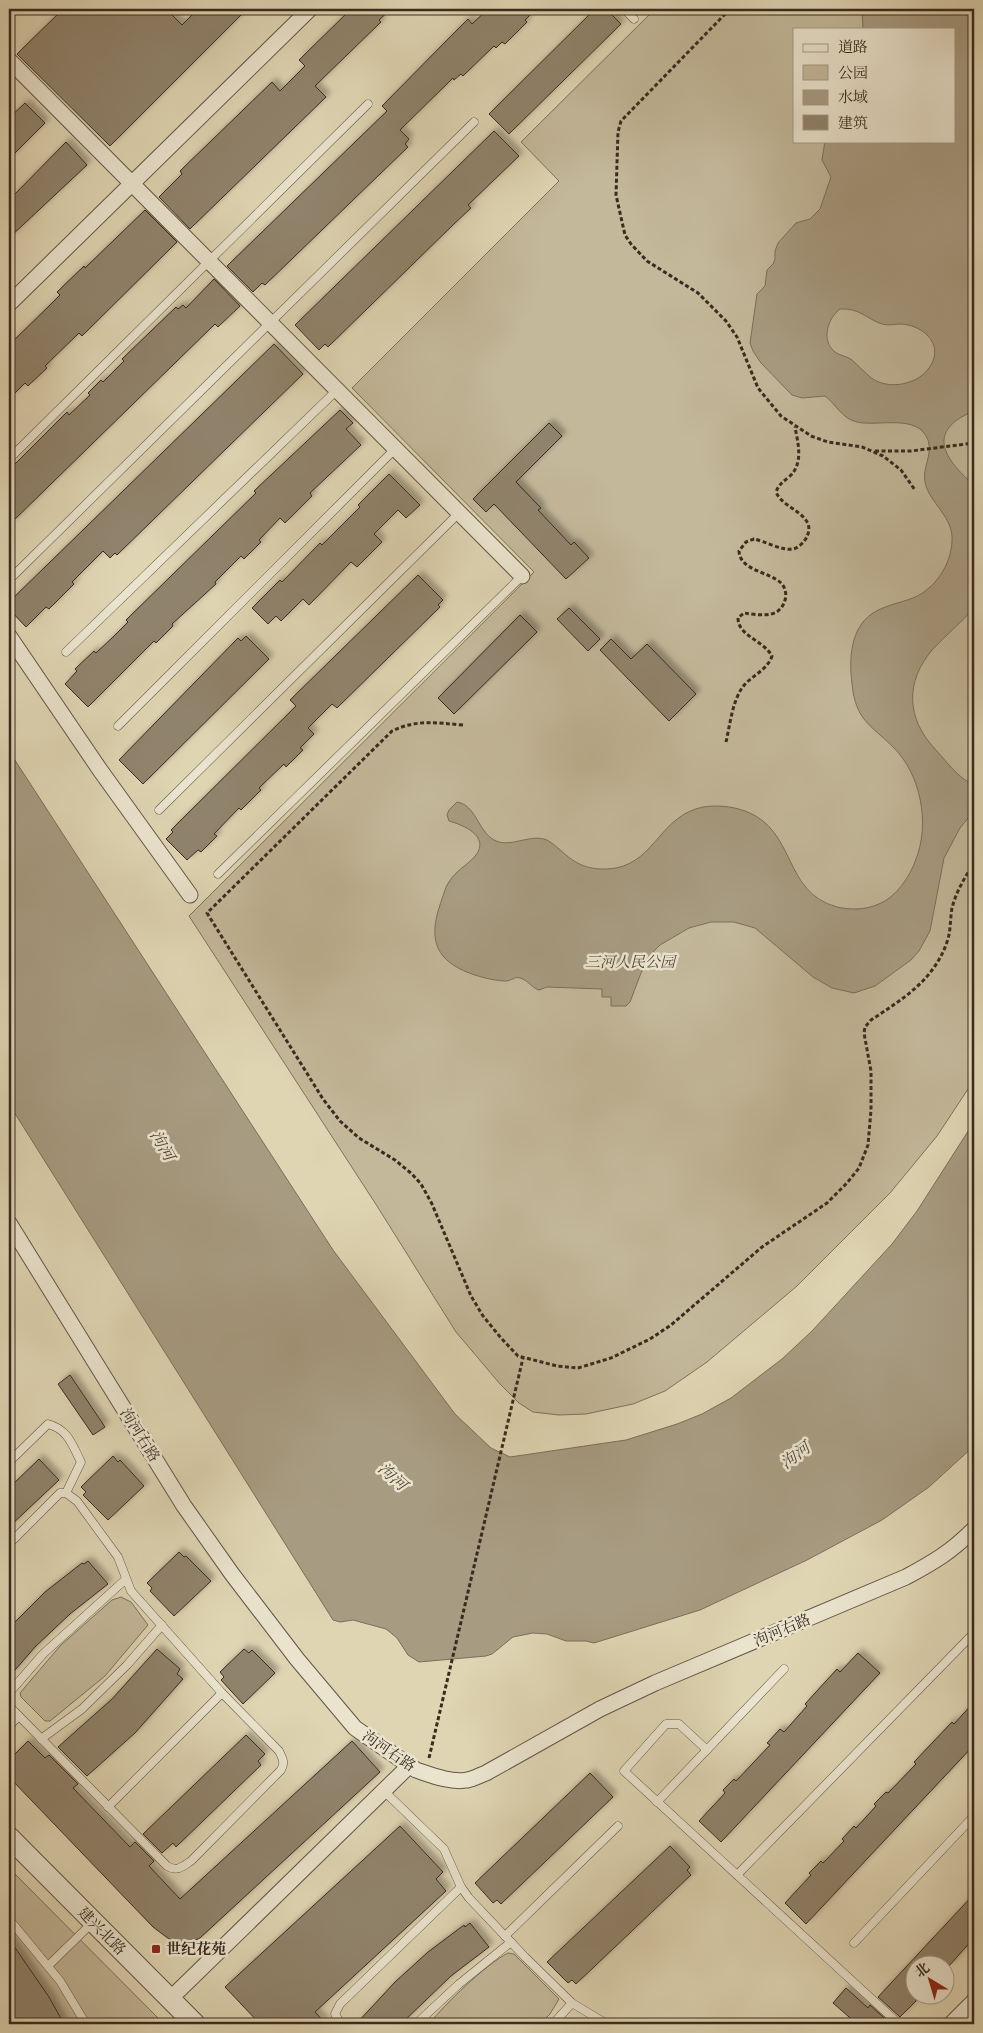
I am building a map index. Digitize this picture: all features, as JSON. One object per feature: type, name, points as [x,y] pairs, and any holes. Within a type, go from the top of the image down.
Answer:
[{"type":"street","points":[[9,304],[310,9]]},
{"type":"street","points":[[9,60],[522,576]]},
{"type":"street","points":[[9,636],[106,778],[190,896]]},
{"type":"street","name":"泃河右路","points":[[9,1223],[184,1506],[232,1574],[297,1659],[355,1728],[409,1766],[426,1773],[456,1780],[467,1780],[486,1773],[600,1709],[655,1683],[906,1577],[938,1561],[955,1548],[974,1529]]},
{"type":"street","points":[[170,1999],[409,1766]]},
{"type":"street","name":"建兴北路","points":[[9,1837],[195,2024]]},
{"type":"street","points":[[951,2024],[974,2000]]},
{"type":"lane","points":[[624,9],[634,18]]},
{"type":"lane","points":[[9,459],[368,104]]},
{"type":"lane","points":[[13,576],[474,122]]},
{"type":"lane","points":[[66,652],[337,390]]},
{"type":"lane","points":[[118,726],[395,449]]},
{"type":"lane","points":[[160,810],[459,513]]},
{"type":"lane","points":[[218,874],[522,576]]},
{"type":"lane","points":[[9,1462],[48,1424],[59,1427],[67,1434],[82,1462],[66,1493]]},
{"type":"lane","points":[[9,1544],[60,1493],[66,1493],[77,1502],[118,1557],[131,1591],[222,1693],[279,1751],[284,1760],[281,1770],[191,1861],[178,1869],[172,1869],[9,1706]]},
{"type":"lane","points":[[9,1693],[43,1654],[126,1579]]},
{"type":"lane","points":[[41,1739],[82,1709],[127,1665],[162,1625]]},
{"type":"lane","points":[[737,1875],[974,1633]]},
{"type":"lane","points":[[657,1802],[784,1669]]},
{"type":"lane","points":[[108,1807],[222,1693]]},
{"type":"lane","points":[[9,1726],[18,1716]]},
{"type":"lane","points":[[707,1750],[679,1724],[666,1724],[624,1771],[900,2024]]},
{"type":"lane","points":[[384,1791],[444,1849],[461,1887],[508,1939],[572,2003],[607,2024]]},
{"type":"lane","points":[[854,1943],[974,1816]]},
{"type":"lane","points":[[416,2024],[508,1939],[618,1826]]},
{"type":"lane","points":[[341,2024],[335,2014],[340,2004],[461,1887]]},
{"type":"lane","points":[[9,1919],[60,1981],[86,2024]]},
{"type":"lane","points":[[48,1966],[93,1922]]},
{"type":"lane","points":[[553,2024],[572,2003]]},
{"type":"path","points":[[730,9],[624,116],[618,132],[616,195],[625,235],[647,261],[681,282],[714,308],[736,337],[758,388],[768,403],[795,427],[828,442],[862,447],[873,451],[892,462],[901,470],[915,490]]},
{"type":"path","points":[[726,742],[733,708],[741,688],[766,666],[772,656],[768,649],[760,642],[742,631],[738,624],[738,618],[744,612],[772,614],[781,608],[786,598],[781,582],[748,565],[740,557],[739,551],[746,542],[754,539],[786,549],[794,549],[802,545],[809,532],[807,521],[797,510],[782,501],[776,492],[782,482],[791,476],[799,457],[795,427]]},
{"type":"path","points":[[873,451],[911,451],[974,444]]},
{"type":"path","points":[[463,724],[420,722],[406,724],[392,731],[207,913],[323,1099],[340,1121],[359,1138],[412,1174],[420,1184],[432,1204],[471,1296],[483,1316],[501,1338],[518,1356],[523,1358],[557,1366],[578,1368],[611,1358],[650,1339],[671,1325],[762,1247],[827,1203],[847,1183],[859,1168],[868,1145],[871,1110],[871,1071],[864,1040],[864,1028],[871,1020],[921,985],[940,959],[948,941],[952,908],[957,892],[974,864]]},
{"type":"path","points":[[426,1773],[523,1358]]},
{"type":"green space","name":"三河人民公园","points":[[655,9],[974,9],[974,1080],[937,1136],[890,1193],[797,1286],[707,1362],[665,1391],[633,1404],[586,1414],[559,1415],[533,1412],[519,1403],[500,1384],[456,1332],[377,1206],[189,916],[534,572],[352,388],[559,181],[521,142]]},
{"type":"green space","points":[[121,1597],[131,1602],[148,1625],[105,1676],[50,1721],[45,1721],[21,1697],[20,1693],[60,1646],[112,1600]]},
{"type":"green space","points":[[9,1868],[164,2024],[9,2024]]},
{"type":"green space","points":[[508,1953],[514,1954],[559,1999],[550,2014],[540,2024],[429,2024],[466,1985],[488,1966]]},
{"type":"water","points":[[862,9],[974,9],[974,411],[949,427],[945,436],[944,446],[954,465],[974,485],[974,608],[933,649],[924,661],[917,674],[913,699],[914,712],[925,737],[953,769],[974,785],[974,815],[969,817],[960,828],[944,858],[930,931],[919,951],[911,960],[875,986],[854,993],[832,988],[813,977],[755,928],[734,922],[711,922],[689,928],[660,945],[652,953],[641,973],[630,1002],[626,1006],[611,1006],[611,997],[602,997],[602,989],[547,987],[539,990],[520,978],[500,981],[466,972],[446,960],[440,952],[435,936],[436,918],[446,886],[476,855],[480,842],[473,832],[449,821],[447,815],[449,810],[457,802],[469,808],[484,831],[494,840],[507,843],[540,838],[555,845],[583,866],[602,869],[616,868],[640,856],[677,819],[689,812],[703,807],[714,806],[740,809],[762,820],[774,832],[797,875],[807,888],[819,899],[842,908],[863,908],[885,901],[902,886],[913,866],[920,845],[922,831],[922,815],[916,785],[903,758],[865,721],[857,706],[852,684],[851,655],[855,635],[865,619],[878,610],[913,598],[928,589],[940,575],[949,559],[952,532],[945,517],[927,490],[924,477],[929,451],[928,440],[916,426],[897,423],[857,422],[843,415],[825,396],[802,398],[792,395],[761,363],[750,343],[757,294],[765,286],[767,270],[773,264],[778,243],[796,223],[810,219],[820,209],[831,177],[822,160],[825,142],[956,142],[956,28],[863,28]],"holes":[[[840,309],[853,310],[882,324],[908,325],[922,331],[931,340],[934,347],[935,353],[930,367],[919,378],[912,381],[901,384],[884,384],[873,379],[852,360],[835,352],[828,342],[827,330],[829,324],[835,313]]]},
{"type":"water","name":"泃河","points":[[9,751],[333,1250],[455,1414],[491,1448],[510,1457],[626,1440],[702,1414],[731,1398],[782,1359],[812,1331],[892,1244],[917,1211],[974,1122],[974,1446],[929,1487],[882,1520],[807,1560],[700,1610],[594,1643],[566,1641],[547,1634],[533,1633],[513,1637],[492,1654],[486,1656],[419,1662],[408,1655],[397,1638],[386,1629],[353,1620],[340,1622],[333,1620],[9,1104]]},
{"type":"building","points":[[63,9],[166,9],[182,25],[198,9],[247,9],[110,146],[17,54]]},
{"type":"building","points":[[351,9],[391,9],[379,20],[381,22],[315,86],[326,97],[190,229],[159,197],[182,174],[180,171],[272,82],[280,91],[305,66],[299,60]]},
{"type":"building","points":[[488,9],[536,9],[525,20],[527,22],[505,44],[502,42],[496,48],[494,46],[463,76],[461,74],[454,80],[453,78],[400,130],[409,139],[405,144],[408,147],[265,285],[262,283],[253,292],[227,266],[387,111],[382,106],[468,19],[472,24]]},
{"type":"building","points":[[595,9],[606,9],[621,24],[509,134],[489,114]]},
{"type":"building","points":[[25,103],[45,123],[9,159],[9,118]]},
{"type":"building","points":[[494,131],[519,156],[468,205],[471,208],[328,347],[325,344],[319,350],[295,325]]},
{"type":"building","points":[[66,142],[87,165],[9,238],[9,200]]},
{"type":"building","points":[[145,210],[177,242],[82,336],[79,333],[45,366],[47,368],[28,386],[25,383],[9,399],[9,345],[60,295],[57,292],[84,266],[85,268]]},
{"type":"building","points":[[214,279],[240,306],[218,327],[215,324],[9,525],[9,474],[13,470],[11,468],[67,412],[69,415],[90,395],[88,393],[101,380],[103,382],[124,361],[122,359],[176,307],[178,309],[183,305],[186,308]]},
{"type":"building","points":[[274,344],[303,374],[117,555],[115,553],[110,558],[103,551],[72,582],[74,584],[49,609],[46,607],[26,627],[9,609],[9,602]]},
{"type":"building","points":[[340,410],[353,423],[346,429],[361,445],[310,493],[312,496],[285,523],[280,518],[259,540],[261,542],[244,559],[241,556],[215,582],[216,584],[172,624],[173,626],[156,643],[154,641],[88,707],[65,684],[77,671],[75,669],[94,651],[96,653],[113,637],[128,622],[126,620],[256,493],[254,491]]},
{"type":"building","points":[[549,423],[562,436],[516,482],[541,508],[538,510],[571,545],[574,542],[589,558],[566,579],[494,504],[486,512],[473,499]]},
{"type":"building","points":[[389,474],[420,505],[406,518],[398,510],[374,534],[382,542],[357,567],[351,562],[309,605],[303,599],[281,621],[276,616],[268,624],[252,608],[280,580],[282,582],[320,543],[322,545],[360,507],[358,505]]},
{"type":"building","points":[[418,575],[443,600],[438,605],[440,607],[337,708],[332,704],[308,728],[314,734],[300,748],[303,750],[286,767],[284,764],[259,788],[261,790],[241,810],[239,808],[214,834],[217,836],[201,852],[198,850],[187,860],[166,839],[173,832],[171,830],[296,706],[290,700]]},
{"type":"building","points":[[569,608],[600,639],[588,651],[557,619]]},
{"type":"building","points":[[520,615],[537,632],[454,714],[438,698]]},
{"type":"building","points":[[246,636],[269,659],[143,784],[119,760],[238,638],[241,641]]},
{"type":"building","points":[[611,639],[631,659],[647,644],[696,694],[669,721],[600,650]]},
{"type":"building","points":[[70,1375],[105,1427],[93,1435],[58,1384]]},
{"type":"building","points":[[113,1456],[118,1462],[120,1460],[144,1486],[108,1520],[83,1495],[86,1492],[81,1487]]},
{"type":"building","points":[[39,1459],[59,1480],[9,1527],[9,1488]]},
{"type":"building","points":[[179,1552],[184,1557],[186,1556],[211,1581],[174,1616],[150,1591],[152,1588],[147,1583]]},
{"type":"building","points":[[88,1561],[108,1584],[70,1614],[35,1647],[9,1677],[9,1628],[45,1592],[82,1563],[84,1564]]},
{"type":"building","points":[[157,1649],[180,1669],[177,1674],[183,1679],[135,1733],[87,1776],[58,1747],[112,1699]]},
{"type":"building","points":[[244,1649],[249,1653],[252,1650],[275,1673],[243,1704],[221,1680],[224,1677],[220,1672]]},
{"type":"building","points":[[858,1653],[880,1673],[721,1842],[699,1821],[725,1793],[723,1790],[734,1779],[736,1781],[770,1745],[767,1743],[780,1729],[784,1732],[807,1706],[805,1704],[837,1669],[840,1672]]},
{"type":"building","points":[[974,1702],[974,1745],[806,1924],[785,1903],[811,1875],[809,1873],[821,1861],[823,1863],[844,1841],[842,1839],[854,1826],[856,1828],[876,1806],[874,1804],[886,1792],[888,1793],[916,1764],[914,1762]]},
{"type":"building","points":[[246,1735],[265,1754],[258,1761],[261,1765],[176,1847],[173,1843],[162,1853],[143,1834]]},
{"type":"building","points":[[28,1741],[45,1758],[49,1755],[78,1784],[73,1788],[130,1847],[135,1842],[154,1861],[149,1866],[180,1899],[352,1741],[380,1772],[200,1938],[187,1944],[169,1939],[153,1927],[9,1777],[9,1760]]},
{"type":"building","points":[[590,1773],[613,1797],[501,1904],[497,1900],[493,1903],[475,1883]]},
{"type":"building","points":[[400,1826],[443,1872],[436,1879],[446,1891],[315,2012],[326,2024],[260,2024],[225,1987]]},
{"type":"building","points":[[670,1846],[690,1867],[687,1870],[691,1875],[576,1984],[572,1980],[568,1983],[547,1962]]},
{"type":"building","points":[[974,1894],[974,1938],[956,1958],[956,1956],[916,1956]]},
{"type":"building","points":[[470,1923],[489,1947],[451,1976],[401,2024],[356,2024],[395,1982],[428,1952],[464,1925],[465,1927]]},
{"type":"building","points":[[9,1939],[49,1997],[64,2024],[9,2024]]},
{"type":"building","points":[[906,1967],[906,2006],[911,2006],[900,2017],[878,1997]]},
{"type":"building","points":[[846,1988],[868,2008],[870,2005],[891,2024],[857,2024],[833,2003]]},
{"type":"place","name":"世纪花苑","points":[[156,1949]]}]
